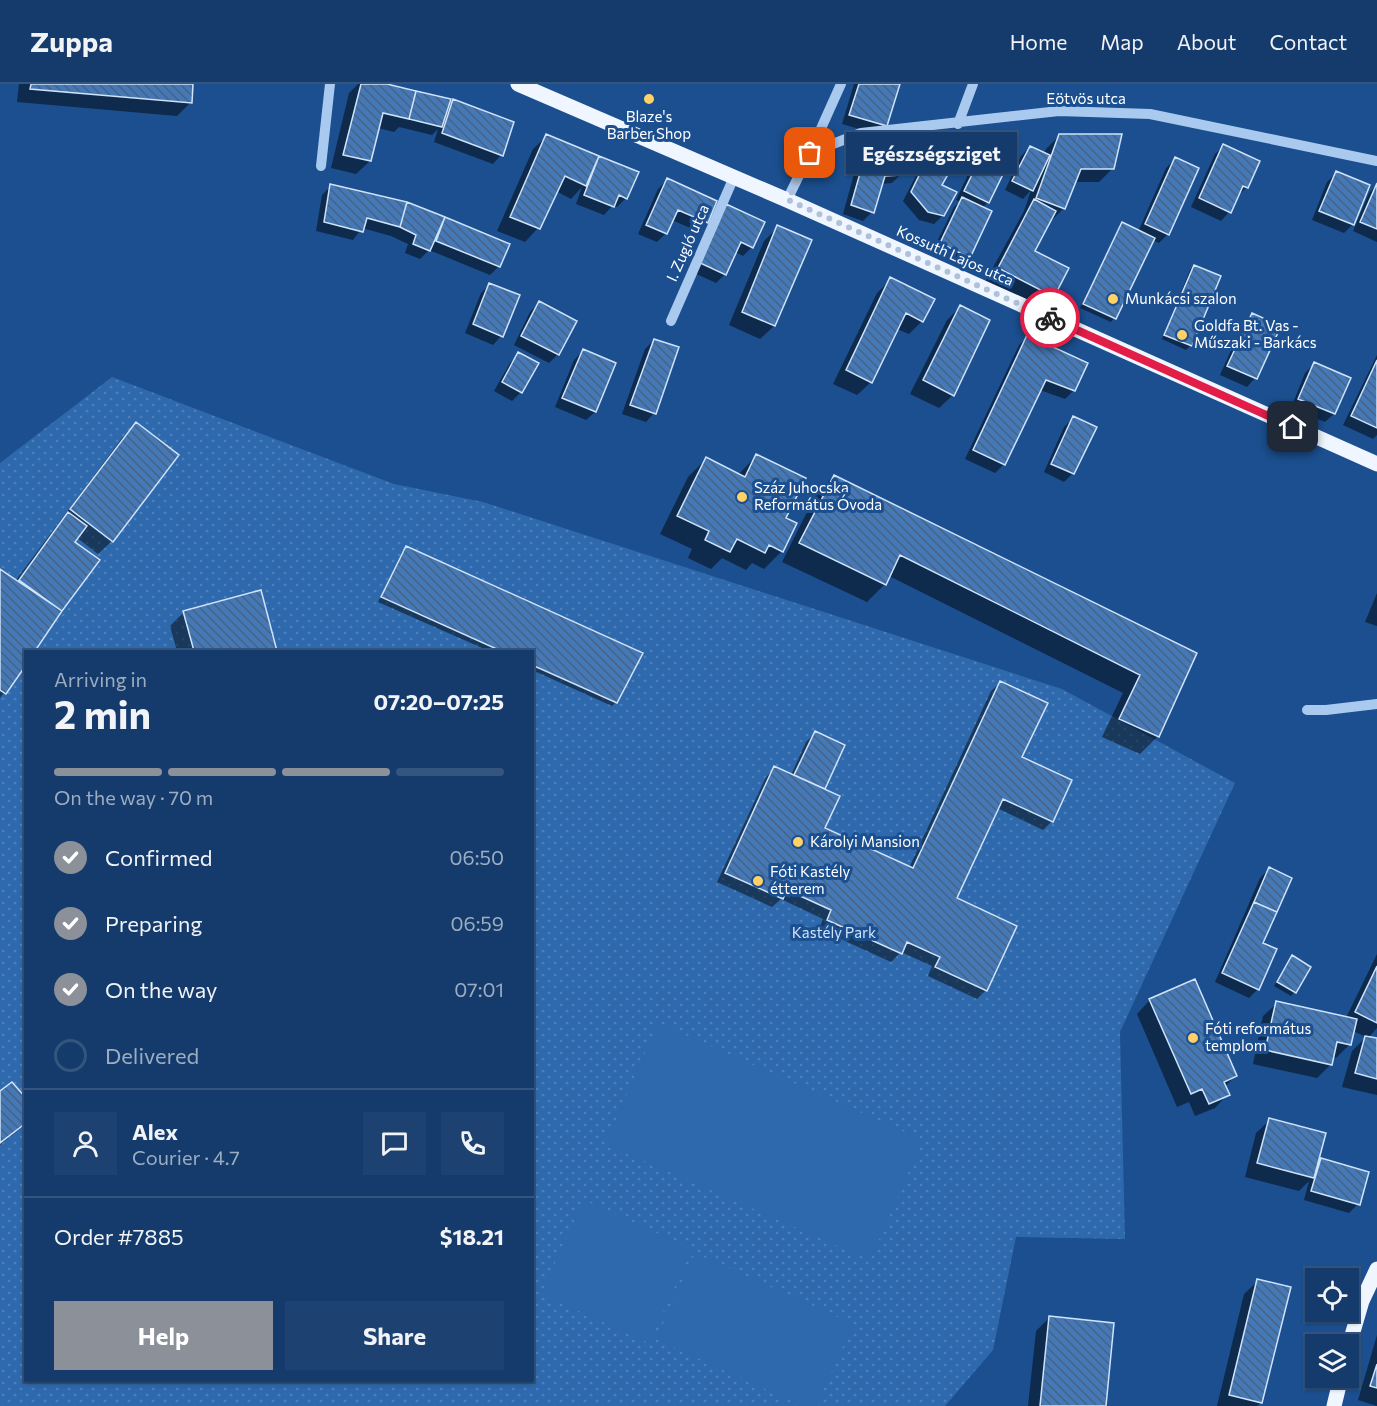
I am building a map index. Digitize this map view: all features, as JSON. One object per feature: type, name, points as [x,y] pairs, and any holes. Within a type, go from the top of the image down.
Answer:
[{"type":"main road","name":"Kossuth Lajos utca","points":[[518,84],[788,200],[1377,464]]},
{"type":"main road","points":[[1352,1334],[1362,1301],[1377,1269]]},
{"type":"main road","points":[[1334,1406],[1338,1388]]},
{"type":"street","points":[[321,166],[330,84]]},
{"type":"street","points":[[788,200],[842,84]]},
{"type":"street","points":[[958,124],[973,84]]},
{"type":"street","name":"Eötvös utca","points":[[810,153],[861,133],[1059,111],[1150,114],[1377,161]]},
{"type":"street","name":"I. Zugló utca","points":[[671,321],[734,177]]},
{"type":"street","points":[[1307,710],[1377,704]]},
{"type":"green space","name":"Kastély Park","points":[[112,377],[394,484],[483,502],[1062,689],[1235,783],[1120,1032],[1125,1239],[1016,1237],[993,1350],[945,1406],[0,1406],[0,463]]},
{"type":"green space","points":[[658,1023],[923,1140],[870,1260],[605,1144]]},
{"type":"green space","points":[[584,1200],[692,1249],[649,1343],[541,1294]]},
{"type":"green space","points":[[695,1253],[853,1324],[816,1406],[802,1406],[656,1339]]},
{"type":"building","points":[[31,84],[193,84],[192,103],[30,89]]},
{"type":"building","points":[[361,84],[387,84],[416,91],[409,119],[383,113],[371,161],[343,155]]},
{"type":"building","points":[[859,84],[900,84],[887,126],[849,115]]},
{"type":"building","points":[[416,91],[451,99],[442,127],[409,119]]},
{"type":"building","points":[[453,99],[514,122],[503,156],[442,133]]},
{"type":"building","points":[[546,134],[599,156],[586,186],[565,176],[540,229],[510,217]]},
{"type":"building","points":[[1059,134],[1122,134],[1114,169],[1081,169],[1065,209],[1036,198]]},
{"type":"building","points":[[1223,144],[1260,161],[1248,188],[1243,186],[1231,213],[1199,198]]},
{"type":"building","points":[[1030,146],[1050,155],[1033,191],[1012,181]]},
{"type":"building","points":[[911,151],[902,175],[885,176],[874,213],[851,205],[866,152]]},
{"type":"building","points":[[961,152],[942,185],[957,192],[944,216],[928,212],[911,192],[930,153]]},
{"type":"building","points":[[983,152],[1008,164],[989,203],[964,191]]},
{"type":"building","points":[[599,156],[639,172],[627,199],[619,195],[614,207],[584,195]]},
{"type":"building","points":[[1175,157],[1199,168],[1169,235],[1145,224]]},
{"type":"building","points":[[1336,171],[1370,185],[1354,225],[1319,211]]},
{"type":"building","points":[[667,178],[717,201],[708,223],[678,210],[667,234],[646,225]]},
{"type":"building","points":[[1377,183],[1377,229],[1360,222]]},
{"type":"building","points":[[330,184],[407,202],[400,227],[367,218],[363,232],[324,222]]},
{"type":"building","points":[[962,197],[992,211],[970,258],[940,243]]},
{"type":"building","points":[[1034,199],[1056,211],[1035,251],[1069,268],[1054,297],[998,268]]},
{"type":"building","points":[[407,202],[445,217],[430,251],[413,244],[416,235],[400,227]]},
{"type":"building","points":[[726,204],[765,222],[753,248],[741,242],[726,275],[700,263]]},
{"type":"building","points":[[445,217],[510,244],[500,267],[436,241]]},
{"type":"building","points":[[1122,222],[1155,238],[1116,319],[1083,304]]},
{"type":"building","points":[[777,225],[812,240],[775,326],[742,312]]},
{"type":"building","points":[[1194,265],[1221,276],[1192,346],[1164,335]]},
{"type":"building","points":[[890,277],[935,299],[923,322],[906,313],[872,383],[846,370]]},
{"type":"building","points":[[489,283],[520,295],[503,337],[473,324]]},
{"type":"building","points":[[539,301],[577,321],[559,355],[521,336]]},
{"type":"building","points":[[960,305],[990,320],[954,396],[923,380]]},
{"type":"building","points":[[1252,313],[1281,326],[1257,379],[1227,366]]},
{"type":"building","points":[[1027,335],[1088,363],[1075,391],[1046,380],[1005,465],[973,450]]},
{"type":"building","points":[[654,339],[679,347],[656,414],[630,405]]},
{"type":"building","points":[[583,349],[616,363],[596,412],[562,398]]},
{"type":"building","points":[[518,352],[539,363],[522,393],[502,382]]},
{"type":"building","points":[[1377,360],[1377,428],[1351,416]]},
{"type":"building","points":[[1314,362],[1351,378],[1335,414],[1298,399]]},
{"type":"building","points":[[1073,416],[1097,427],[1074,474],[1051,464]]},
{"type":"building","points":[[136,422],[179,455],[113,542],[70,509]]},
{"type":"building","name":"Száz Juhocska Református Óvoda","points":[[756,454],[806,478],[786,518],[797,523],[783,552],[769,545],[765,553],[737,539],[730,552],[705,540],[709,531],[677,516],[706,457],[745,477]]},
{"type":"building","points":[[834,475],[1197,653],[1159,737],[1119,719],[1140,675],[900,555],[886,585],[799,543]]},
{"type":"building","points":[[68,512],[87,526],[75,542],[100,560],[62,611],[19,580]]},
{"type":"building","points":[[406,546],[643,653],[617,703],[534,666],[534,650],[499,650],[381,597]]},
{"type":"building","points":[[0,569],[62,611],[36,650],[24,650],[24,668],[6,694],[0,690]]},
{"type":"building","points":[[261,590],[277,650],[194,650],[183,611]]},
{"type":"building","name":"Károlyi Mansion","points":[[1000,681],[1048,703],[1022,757],[1072,780],[1053,822],[1003,799],[957,898],[1017,926],[987,991],[935,967],[940,957],[907,942],[902,954],[827,920],[831,910],[787,890],[783,899],[725,873],[774,766],[840,796],[825,828],[913,868]]},
{"type":"building","points":[[815,731],[845,745],[825,789],[794,775]]},
{"type":"building","points":[[1269,867],[1292,878],[1277,912],[1254,902]]},
{"type":"building","points":[[1254,902],[1277,912],[1263,943],[1277,949],[1259,990],[1222,973]]},
{"type":"building","points":[[1292,955],[1311,967],[1296,993],[1277,982]]},
{"type":"building","points":[[1377,966],[1377,1023],[1355,1012]]},
{"type":"building","name":"Fóti református templom","points":[[1195,979],[1237,1076],[1224,1082],[1230,1095],[1209,1104],[1202,1089],[1191,1094],[1149,999]]},
{"type":"building","points":[[1276,1001],[1357,1019],[1351,1045],[1337,1042],[1332,1065],[1265,1050]]},
{"type":"building","points":[[1365,1036],[1377,1038],[1377,1079],[1355,1073]]},
{"type":"building","points":[[12,1082],[24,1096],[24,1125],[0,1143],[0,1091]]},
{"type":"building","points":[[1269,1118],[1326,1133],[1314,1178],[1257,1163]]},
{"type":"building","points":[[1321,1158],[1369,1172],[1360,1205],[1311,1191]]},
{"type":"building","points":[[1257,1279],[1291,1287],[1262,1403],[1229,1395]]},
{"type":"building","points":[[1049,1316],[1114,1323],[1106,1406],[1040,1406]]},
{"type":"building","points":[[1377,1364],[1377,1388],[1370,1386]]},
{"type":"way so far","points":[[810,153],[788,200],[1050,318]]},
{"type":"place","name":"Blaze's Barber Shop","points":[[649,99]]},
{"type":"place","name":"Egészségsziget","points":[[810,153]]},
{"type":"place","name":"Munkácsi szalon","points":[[1113,299]]},
{"type":"place","name":"Goldfa Bt. Vas - Műszaki - Barkács","points":[[1182,335]]},
{"type":"place","name":"Száz Juhocska Református Óvoda","points":[[742,497]]},
{"type":"place","name":"Károlyi Mansion","points":[[798,842]]},
{"type":"place","name":"Fóti Kastély étterem","points":[[758,881]]},
{"type":"place","name":"Fóti református templom","points":[[1193,1038]]},
{"type":"route","points":[[1050,318],[1293,427]]}]
